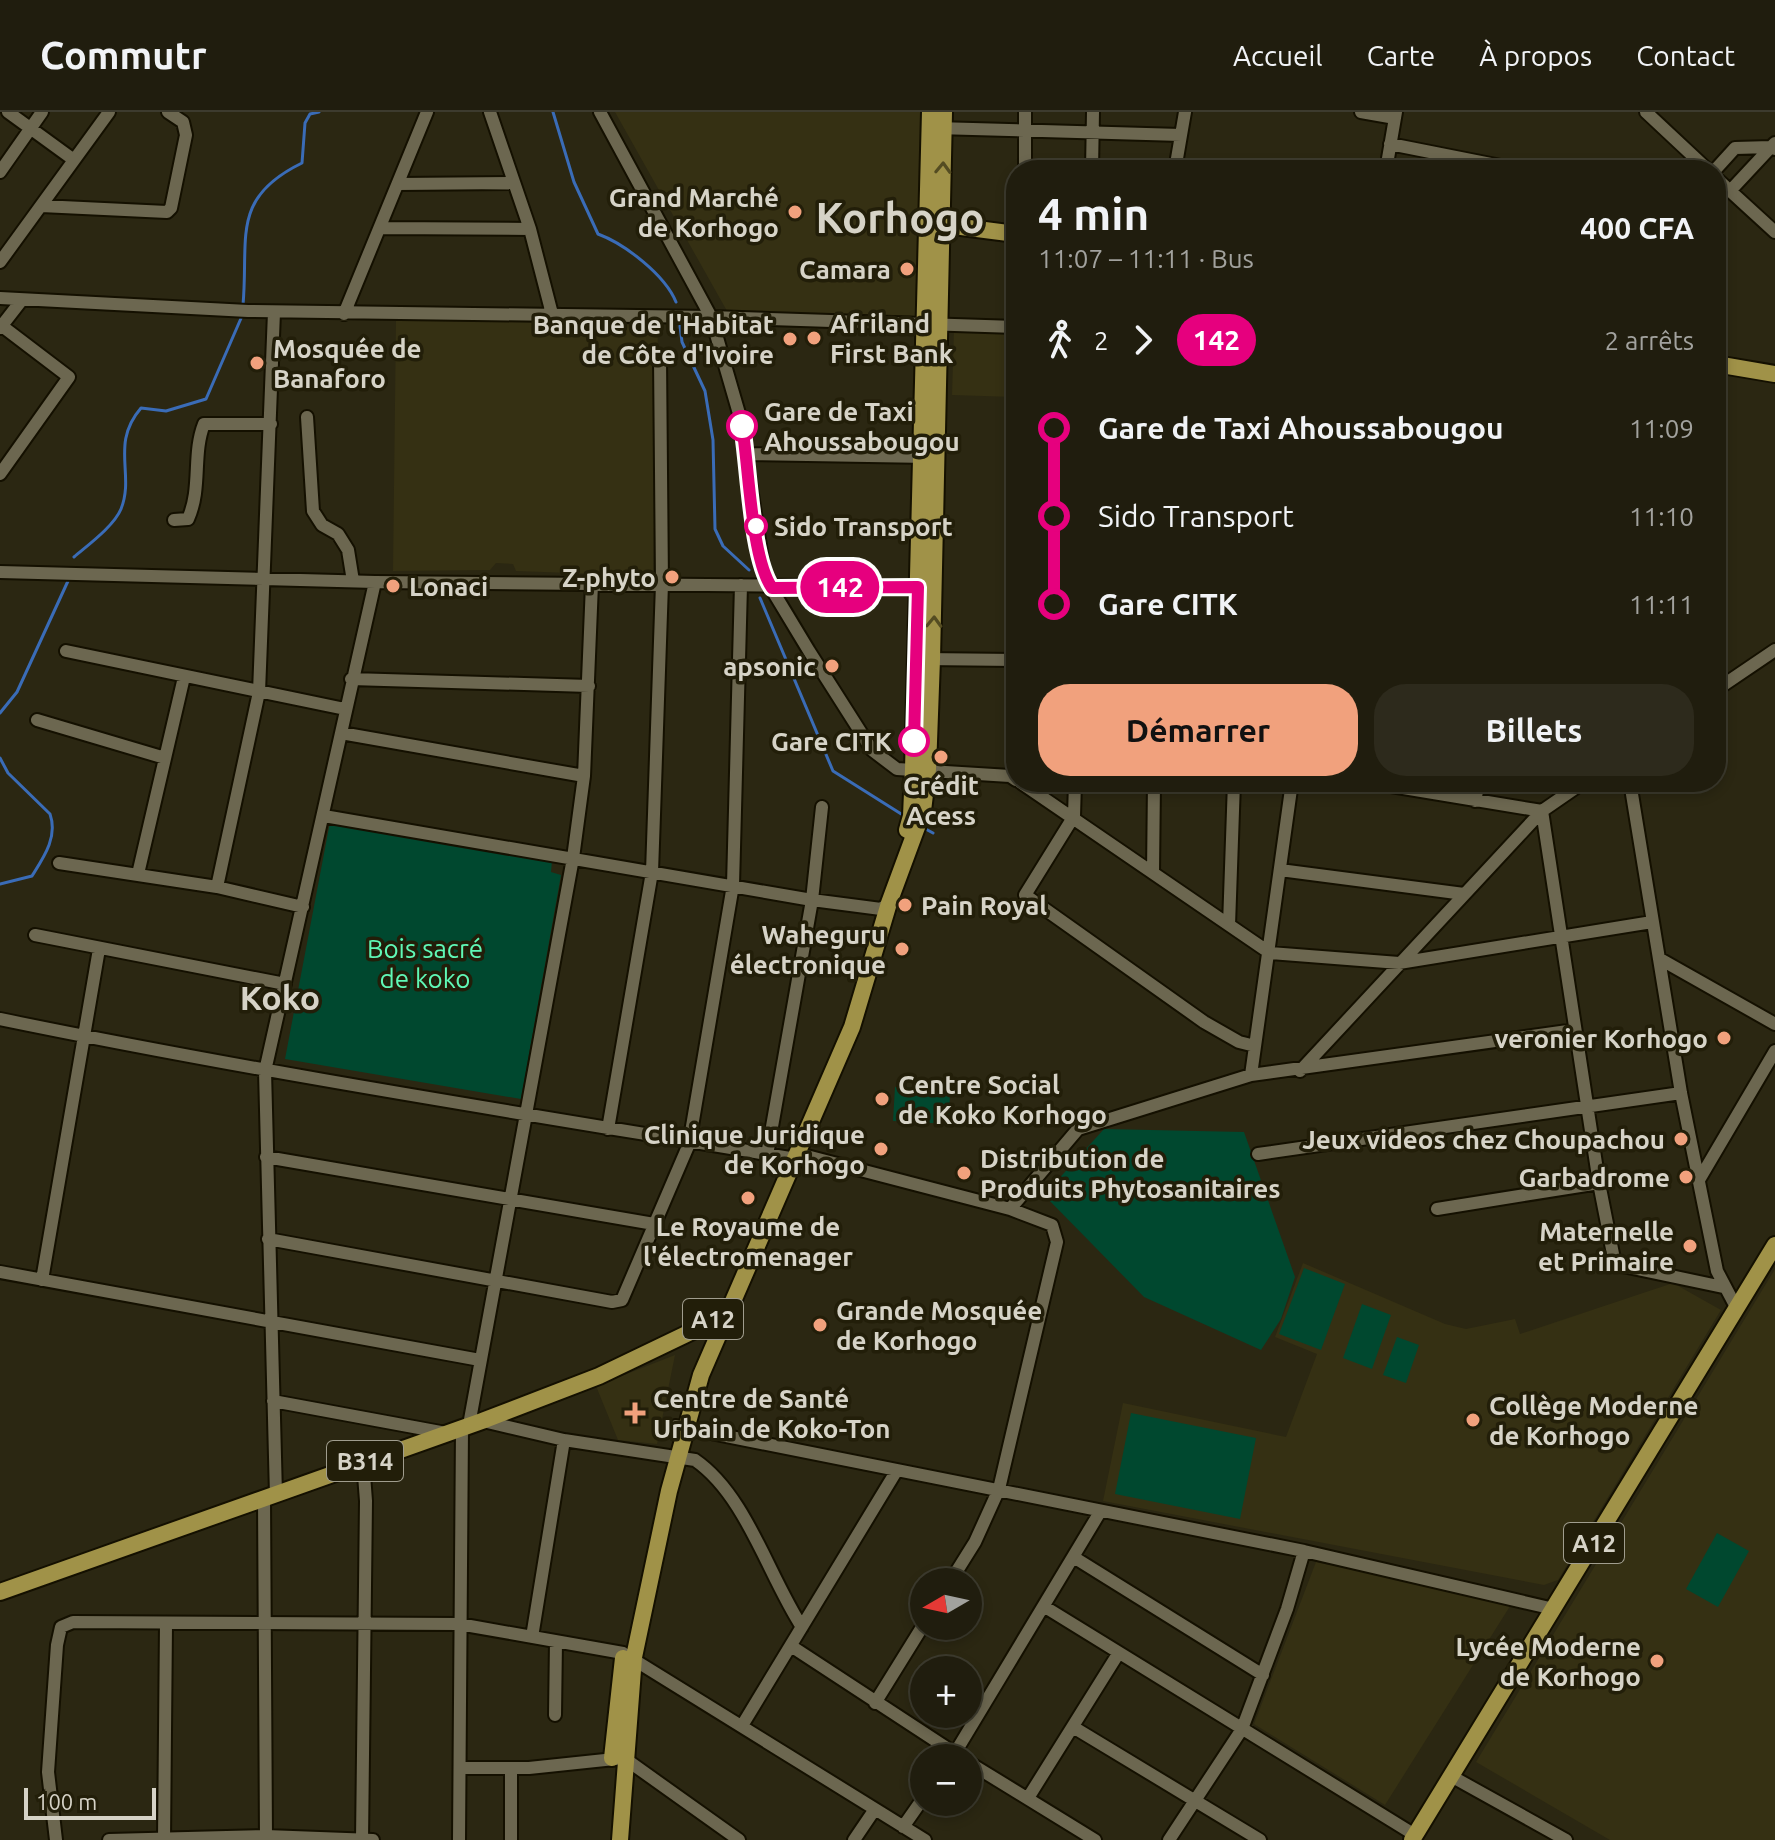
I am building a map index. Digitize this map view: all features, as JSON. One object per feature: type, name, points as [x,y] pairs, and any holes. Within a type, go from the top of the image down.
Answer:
[{"type":"main road","name":"A12","points":[[913,826],[923,811],[921,769],[937,120]]},
{"type":"main road","points":[[934,223],[1006,233]]},
{"type":"main road","points":[[1726,366],[1775,374]]},
{"type":"main road","name":"A12","points":[[610,1840],[628,1655],[673,1456],[718,1319],[795,1156],[836,1053],[913,826],[921,769]]},
{"type":"main road","name":"A12","points":[[1413,1837],[1775,1245]]},
{"type":"main road","name":"B314","points":[[0,1592],[465,1427],[599,1376],[718,1319]]},
{"type":"main road","name":"A12","points":[[618,1759],[620,1840]]},
{"type":"street","points":[[8,112],[74,160]]},
{"type":"street","points":[[0,172],[42,112]]},
{"type":"street","points":[[0,262],[109,112]]},
{"type":"street","points":[[41,206],[167,212],[171,208],[186,135],[183,122],[168,112]]},
{"type":"street","points":[[344,314],[427,112]]},
{"type":"street","points":[[490,112],[530,229],[552,314]]},
{"type":"street","points":[[600,112],[711,317],[740,417],[765,578],[872,750],[897,769],[1006,776]]},
{"type":"street","points":[[1025,112],[1025,160]]},
{"type":"street","points":[[1092,160],[1093,112]]},
{"type":"street","points":[[1177,160],[1185,112]]},
{"type":"street","points":[[1361,112],[1395,115],[1388,160]]},
{"type":"street","points":[[1646,112],[1697,160]]},
{"type":"street","points":[[937,120],[1025,128],[1181,135]]},
{"type":"street","points":[[1390,144],[1471,160]]},
{"type":"street","points":[[1724,160],[1735,148],[1774,146]]},
{"type":"street","points":[[1730,191],[1774,146]]},
{"type":"street","points":[[398,184],[514,183]]},
{"type":"street","points":[[1726,187],[1775,232]]},
{"type":"street","points":[[380,228],[530,229]]},
{"type":"street","points":[[0,298],[274,312],[711,317],[1006,327]]},
{"type":"street","points":[[0,474],[69,377],[1,327],[21,301]]},
{"type":"street","points":[[217,887],[259,692],[266,579],[274,312]]},
{"type":"street","points":[[608,1129],[652,872],[662,584],[660,357]]},
{"type":"street","points":[[307,417],[313,511],[322,525],[338,534],[348,550],[353,581]]},
{"type":"street","points":[[174,520],[188,519],[194,506],[198,467],[196,443],[204,424],[271,424]]},
{"type":"street","points":[[747,454],[929,457]]},
{"type":"street","points":[[0,572],[375,582],[926,587]]},
{"type":"street","points":[[266,1838],[265,1622],[273,1401],[265,1071],[375,582]]},
{"type":"street","points":[[459,1840],[459,1624],[465,1427],[573,858],[584,776],[592,584]]},
{"type":"street","points":[[268,1239],[495,1278],[612,1302],[622,1300],[689,1144],[733,885],[741,585]]},
{"type":"street","points":[[1726,683],[1775,650]]},
{"type":"street","points":[[66,651],[345,709]]},
{"type":"street","points":[[924,659],[1006,660]]},
{"type":"street","points":[[138,874],[184,677]]},
{"type":"street","points":[[351,679],[589,686]]},
{"type":"street","points":[[37,720],[165,758]]},
{"type":"street","points":[[341,733],[584,776]]},
{"type":"street","points":[[1036,792],[1270,953],[1399,963],[1652,922]]},
{"type":"street","points":[[1075,792],[1074,816],[1025,895],[1204,1022],[1239,1042],[1255,1046]]},
{"type":"street","points":[[1153,873],[1154,792]]},
{"type":"street","points":[[1229,925],[1234,792]]},
{"type":"street","points":[[1251,1075],[1291,792]]},
{"type":"street","points":[[1426,792],[1542,811]]},
{"type":"street","points":[[1475,801],[1477,792]]},
{"type":"street","points":[[1300,1071],[1542,811],[1570,792]]},
{"type":"street","points":[[1632,792],[1681,1093],[1717,1271],[1737,1309]]},
{"type":"street","points":[[767,1155],[812,900],[822,807]]},
{"type":"street","points":[[1542,811],[1599,1183],[1618,1265],[1723,1287]]},
{"type":"street","points":[[324,816],[812,900],[885,906]]},
{"type":"street","points":[[59,863],[217,887],[303,907]]},
{"type":"street","points":[[1280,870],[1464,894]]},
{"type":"street","points":[[35,935],[285,984]]},
{"type":"street","points":[[42,1280],[99,949]]},
{"type":"street","points":[[1660,959],[1775,1024]]},
{"type":"street","points":[[0,1019],[265,1071],[525,1113],[689,1144],[795,1156],[1010,1209],[1052,1225],[1057,1242],[999,1489],[975,1542],[959,1568]]},
{"type":"street","points":[[1010,1209],[1078,1129],[1251,1075],[1300,1071],[1575,1030]]},
{"type":"street","points":[[1699,1180],[1775,1051]]},
{"type":"street","points":[[1258,1154],[1588,1109],[1681,1093]]},
{"type":"street","points":[[266,1157],[654,1224]]},
{"type":"street","points":[[1437,1209],[1599,1183]]},
{"type":"street","points":[[0,1272],[480,1360]]},
{"type":"street","points":[[273,1401],[695,1460],[713,1471],[724,1484],[802,1627]]},
{"type":"street","points":[[682,1428],[1304,1551],[1554,1609]]},
{"type":"street","points":[[532,1637],[564,1440]]},
{"type":"street","points":[[109,1840],[365,1839],[366,1501],[363,1462]]},
{"type":"street","points":[[743,1724],[897,1470]]},
{"type":"street","points":[[964,1744],[1100,1512]]},
{"type":"street","points":[[1169,1840],[1242,1729],[1304,1551]]},
{"type":"street","points":[[1075,1558],[1263,1675]]},
{"type":"street","points":[[1045,1607],[1413,1837]]},
{"type":"street","points":[[56,1840],[48,1772],[61,1627],[73,1622],[459,1624],[628,1655],[925,1840]]},
{"type":"street","points":[[164,1840],[166,1624]]},
{"type":"street","points":[[875,1703],[914,1640]]},
{"type":"street","points":[[555,1715],[556,1641]]},
{"type":"street","points":[[791,1646],[936,1744]]},
{"type":"street","points":[[1028,1798],[1118,1654]]},
{"type":"street","points":[[1073,1727],[1260,1840]]},
{"type":"street","points":[[460,1768],[511,1768],[618,1759],[739,1840]]},
{"type":"street","points":[[511,1768],[511,1840]]},
{"type":"street","points":[[982,1770],[1095,1840]]},
{"type":"street","points":[[1451,1776],[1566,1840]]},
{"type":"street","points":[[854,1840],[875,1809]]},
{"type":"street","points":[[903,1827],[911,1816]]},
{"type":"shaded area","name":"Grand Marché de Korhogo","points":[[615,112],[921,112],[915,317],[727,311]]},
{"type":"shaded area","points":[[396,319],[658,326],[653,576],[516,571],[513,564],[496,563],[490,570],[393,571]]},
{"type":"shaded area","points":[[954,329],[1006,330],[1006,397],[952,395]]},
{"type":"shaded area","name":"Collège Moderne de Korhogo","points":[[1303,1263],[1445,1324],[1466,1329],[1515,1319],[1520,1334],[1673,1283],[1721,1310],[1558,1580],[1544,1585],[1103,1501],[1123,1403],[1286,1437],[1317,1354],[1275,1337]]},
{"type":"shaded area","name":"Lycée Moderne de Korhogo","points":[[1775,1269],[1775,1840],[1610,1840],[1476,1762]]},
{"type":"shaded area","name":"Centre de Santé Urbain de Koko-Ton","points":[[675,1355],[657,1444],[618,1440],[596,1386]]},
{"type":"shaded area","points":[[1316,1562],[1512,1603],[1385,1805],[1254,1724]]},
{"type":"green space","name":"Bois sacré de koko","points":[[330,822],[552,861],[551,872],[561,875],[521,1099],[285,1059]]},
{"type":"green space","points":[[895,1087],[950,1090],[949,1124],[893,1121]]},
{"type":"green space","points":[[1104,1129],[1244,1132],[1295,1277],[1281,1319],[1261,1350],[1144,1297],[1044,1195]]},
{"type":"green space","points":[[1304,1268],[1345,1284],[1321,1350],[1279,1334]]},
{"type":"green space","points":[[1362,1304],[1391,1315],[1372,1369],[1343,1358]]},
{"type":"green space","points":[[1397,1337],[1419,1345],[1406,1383],[1383,1375]]},
{"type":"green space","points":[[1131,1413],[1256,1438],[1240,1519],[1115,1494]]},
{"type":"green space","points":[[1717,1533],[1749,1551],[1718,1607],[1686,1589]]},
{"type":"waterway","points":[[243,305],[245,240],[253,206],[279,176],[302,163],[305,123],[310,114],[319,112]]},
{"type":"waterway","points":[[553,112],[574,182],[598,234],[620,245],[654,271],[676,302]]},
{"type":"waterway","points":[[74,557],[107,528],[121,509],[126,484],[127,434],[141,408],[166,411],[206,399],[242,316]]},
{"type":"waterway","points":[[680,326],[682,342],[705,391],[713,440],[715,529],[723,546],[749,570]]},
{"type":"waterway","points":[[0,713],[17,692],[68,581]]},
{"type":"waterway","points":[[760,598],[833,771],[906,817]]},
{"type":"waterway","points":[[0,758],[8,773],[50,814],[52,822],[51,839],[32,876],[0,884]]},
{"type":"waterway","points":[[922,827],[933,833]]},
{"type":"bus line","name":"142","points":[[742,426],[758,542],[765,578],[772,588],[918,587],[914,741]]},
{"type":"place","name":"Grand Marché de Korhogo","points":[[795,212]]},
{"type":"place","name":"Camara","points":[[907,269]]},
{"type":"place","name":"Afriland First Bank","points":[[814,338]]},
{"type":"place","name":"Banque de l'Habitat de Côte d'Ivoire","points":[[790,339]]},
{"type":"place","name":"Mosquée de Banaforo","points":[[257,363]]},
{"type":"place","name":"Gare de Taxi Ahoussabougou","points":[[742,426]]},
{"type":"place","name":"Sido Transport","points":[[756,526]]},
{"type":"place","name":"Z-phyto","points":[[672,577]]},
{"type":"place","name":"Lonaci","points":[[393,586]]},
{"type":"place","name":"apsonic","points":[[832,666]]},
{"type":"place","name":"Gare CITK","points":[[914,741]]},
{"type":"place","name":"Crédit Acess","points":[[941,757]]},
{"type":"place","name":"Pain Royal","points":[[905,905]]},
{"type":"place","name":"Waheguru électronique","points":[[902,949]]},
{"type":"place","name":"veronier Korhogo","points":[[1724,1038]]},
{"type":"place","name":"Centre Social de Koko Korhogo","points":[[882,1099]]},
{"type":"place","name":"Jeux videos chez Choupachou","points":[[1681,1139]]},
{"type":"place","name":"Clinique Juridique de Korhogo","points":[[881,1149]]},
{"type":"place","name":"Distribution de Produits Phytosanitaires","points":[[964,1173]]},
{"type":"place","name":"Garbadrome","points":[[1686,1177]]},
{"type":"place","name":"Le Royaume de l'électromenager","points":[[748,1198]]},
{"type":"place","name":"Maternelle et Primaire","points":[[1690,1246]]},
{"type":"place","name":"Grande Mosquée de Korhogo","points":[[820,1325]]},
{"type":"place","name":"Centre de Santé Urbain de Koko-Ton","points":[[635,1413]]},
{"type":"place","name":"Collège Moderne de Korhogo","points":[[1473,1420]]},
{"type":"place","name":"Lycée Moderne de Korhogo","points":[[1657,1661]]},
{"type":"district","name":"Korhogo","points":[[900,217]]},
{"type":"district","name":"Koko","points":[[280,997]]}]
